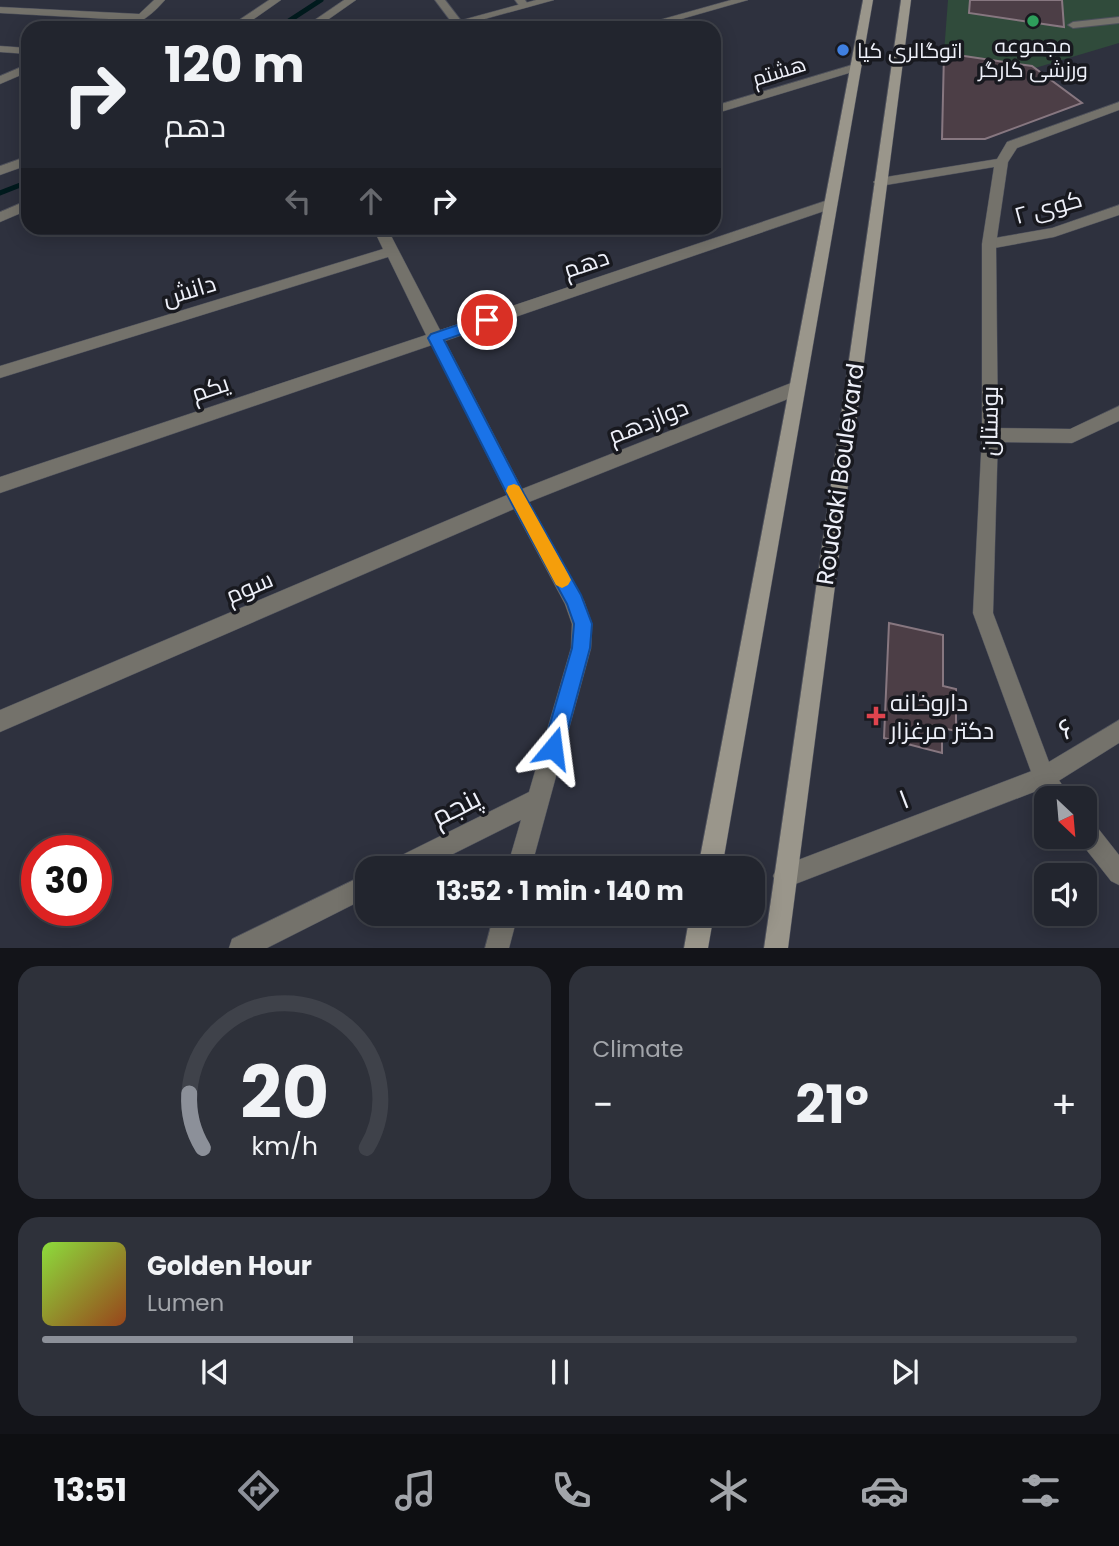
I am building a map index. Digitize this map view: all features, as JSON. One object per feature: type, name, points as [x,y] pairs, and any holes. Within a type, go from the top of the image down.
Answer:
[{"type":"main road","points":[[712,856],[868,0]]},
{"type":"main road","name":"Roudaki Boulevard","points":[[776,947],[906,0]]},
{"type":"main road","points":[[696,947],[700,926]]},
{"type":"street","points":[[132,21],[160,0]]},
{"type":"street","points":[[244,21],[276,0]]},
{"type":"street","points":[[320,21],[351,0]]},
{"type":"street","points":[[460,21],[522,3],[549,0]]},
{"type":"street","points":[[664,21],[743,0]]},
{"type":"street","points":[[0,10],[142,16]]},
{"type":"street","points":[[0,49],[21,50]]},
{"type":"street","name":"هشتم","points":[[721,108],[855,68]]},
{"type":"street","points":[[0,80],[21,71]]},
{"type":"street","points":[[880,182],[1001,162],[1012,145],[1119,106]]},
{"type":"street","name":"بوستان","points":[[1001,162],[989,244],[990,435],[983,613],[1044,777],[1051,786]]},
{"type":"street","points":[[0,171],[21,163]]},
{"type":"street","name":"دهم","points":[[436,338],[831,204]]},
{"type":"street","points":[[0,217],[21,208]]},
{"type":"street","name":"کوی ۲","points":[[989,244],[1054,232],[1119,211]]},
{"type":"street","points":[[384,235],[518,499],[574,601],[583,624],[581,648],[522,856]]},
{"type":"street","name":"دانش","points":[[0,372],[392,251]]},
{"type":"street","name":"یکم","points":[[0,485],[436,338]]},
{"type":"street","name":"دوازدهم","points":[[518,499],[797,388]]},
{"type":"street","points":[[990,435],[1072,436],[1119,413]]},
{"type":"street","name":"سوم","points":[[0,721],[518,499]]},
{"type":"street","name":"۶","points":[[1044,777],[1119,731]]},
{"type":"street","name":"۱","points":[[785,876],[1044,777]]},
{"type":"street","name":"پنجم","points":[[424,856],[539,799]]},
{"type":"street","points":[[1097,845],[1119,873]]},
{"type":"street","points":[[241,947],[355,890]]},
{"type":"street","points":[[497,947],[503,926]]},
{"type":"lane","points":[[440,0],[456,21]]},
{"type":"lane","points":[[1073,25],[1119,20]]},
{"type":"green space","name":"مجموعه ورزشی کارگر","points":[[948,0],[1119,0],[1119,43],[1035,68],[944,53]]},
{"type":"building","points":[[970,0],[1062,0],[1064,27],[969,13]]},
{"type":"building","points":[[944,53],[1032,66],[1082,103],[985,139],[942,139]]},
{"type":"building","points":[[889,623],[943,635],[943,686],[956,689],[956,731],[942,728],[942,753],[884,738]]},
{"type":"waterway","points":[[289,21],[321,0]]},
{"type":"waterway","points":[[0,193],[21,185]]},
{"type":"slow traffic","points":[[514,491],[562,580]]},
{"type":"place","name":"مجموعه ورزشی کارگر","points":[[1033,21]]},
{"type":"place","name":"اتوگالری کیا","points":[[843,50]]},
{"type":"place","name":"داروخانه دکتر مرغزار","points":[[876,716]]},
{"type":"route","points":[[487,320],[436,338],[518,499],[574,601],[583,624],[581,648],[553,748]]}]
